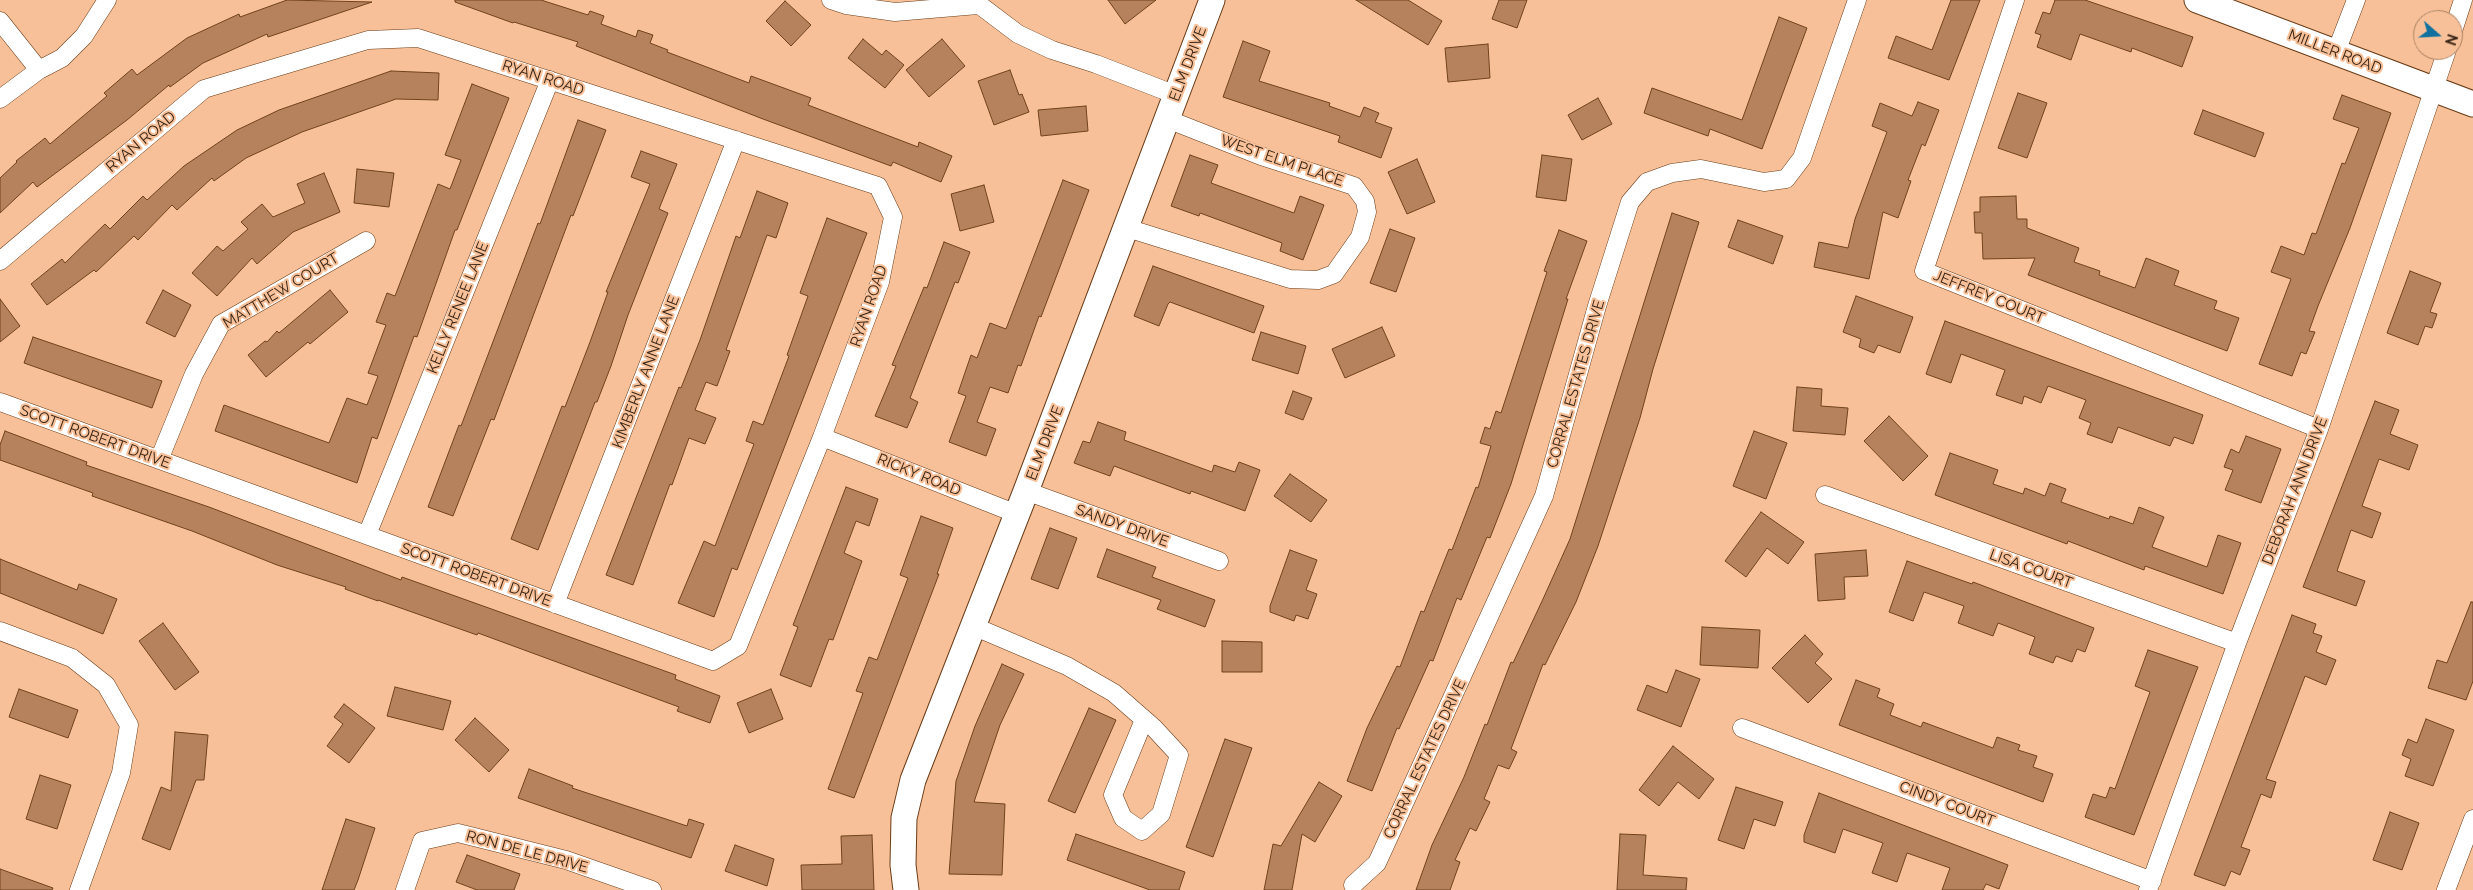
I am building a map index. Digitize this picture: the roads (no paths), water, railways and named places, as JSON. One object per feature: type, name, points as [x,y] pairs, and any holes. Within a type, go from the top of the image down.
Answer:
[{"type":"street","points":[[0,99],[39,70],[62,58],[84,36],[107,0]]},
{"type":"street","points":[[830,0],[846,5],[895,12],[976,2],[1018,34],[1052,50],[1096,64],[1176,95]]},
{"type":"street","name":"ELM DRIVE","points":[[906,890],[903,865],[904,818],[913,780],[1026,492],[1212,0]]},
{"type":"street","name":"CORRAL ESTATES DRIVE","points":[[1354,885],[1377,863],[1544,496],[1597,306],[1630,202],[1647,182],[1672,173],[1701,169],[1764,182],[1786,179],[1802,158],[1858,0]]},
{"type":"street","name":"JEFFREY COURT","points":[[2015,0],[1924,272],[2319,429]]},
{"type":"street","name":"MILLER ROAD","points":[[2197,0],[2473,104]]},
{"type":"street","points":[[2336,52],[2356,0]]},
{"type":"street","points":[[0,21],[39,70]]},
{"type":"street","name":"RYAN ROAD","points":[[0,261],[204,89],[368,40],[418,38],[878,186],[894,218],[880,282],[822,437]]},
{"type":"street","name":"DEBORAH ANN DRIVE","points":[[2150,885],[2237,643],[2319,429],[2444,60]]},
{"type":"street","name":"KELLY RENEE LANE","points":[[367,535],[550,80]]},
{"type":"street","name":"WEST ELM PLACE","points":[[1126,228],[1290,279],[1309,280],[1318,280],[1334,274],[1360,237],[1367,212],[1365,201],[1354,186],[1261,156],[1167,119]]},
{"type":"street","name":"KIMBERLY ANNE LANE","points":[[555,604],[736,140]]},
{"type":"street","name":"MATTHEW COURT","points":[[159,460],[194,374],[221,324],[366,241]]},
{"type":"street","name":"SCOTT ROBERT DRIVE","points":[[0,402],[713,661],[738,646],[822,437]]},
{"type":"street","name":"RICKY ROAD","points":[[822,437],[1017,514]]},
{"type":"street","name":"SANDY DRIVE","points":[[1026,492],[1219,561]]},
{"type":"street","name":"LISA COURT","points":[[1825,495],[2237,643]]},
{"type":"street","points":[[973,626],[1067,666],[1114,693],[1144,720],[1179,754],[1161,814],[1142,831],[1123,818],[1113,796],[1144,720]]},
{"type":"street","points":[[0,631],[72,658],[106,685],[129,725],[121,773],[79,890]]},
{"type":"street","name":"CINDY COURT","points":[[1742,728],[2150,885]]},
{"type":"street","points":[[2446,890],[2472,825]]},
{"type":"street","name":"RON DE LE DRIVE","points":[[405,890],[422,840],[458,833],[566,860],[652,890]]}]
